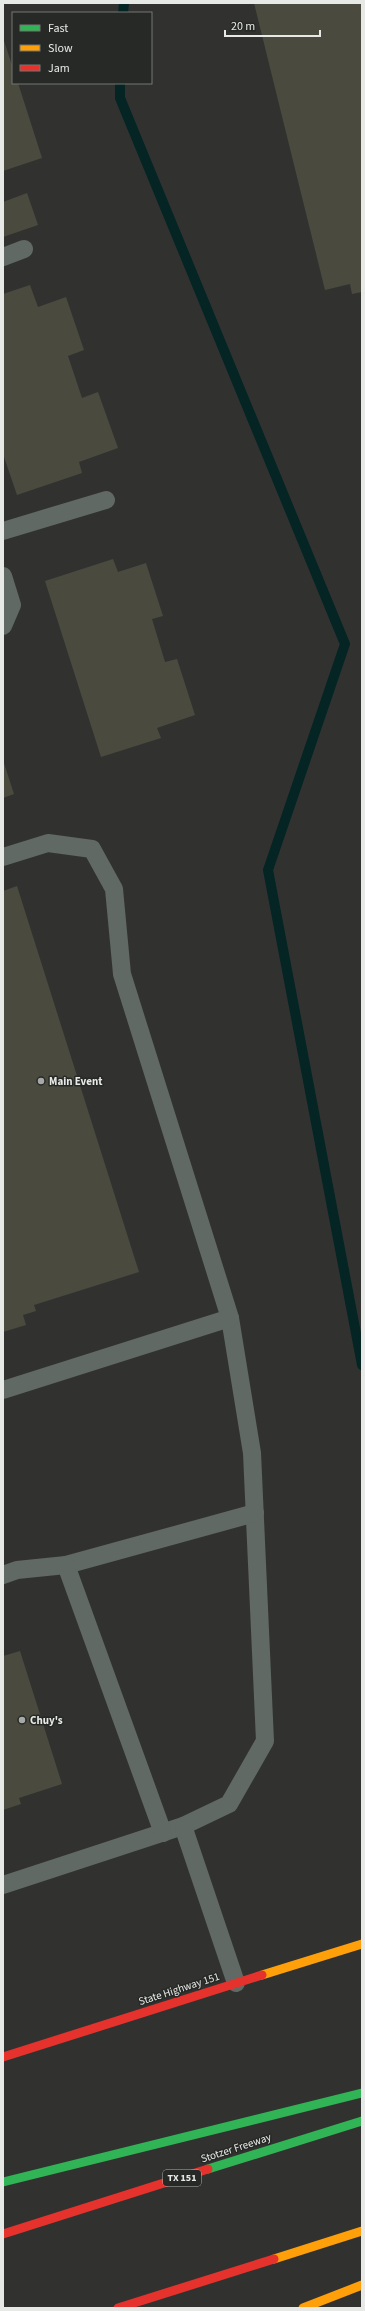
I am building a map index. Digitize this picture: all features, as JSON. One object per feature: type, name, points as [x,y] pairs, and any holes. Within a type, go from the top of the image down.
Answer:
[{"type":"main road","name":"State Highway 151","points":[[3,2057],[362,1944]]},
{"type":"main road","points":[[3,2182],[362,2092]]},
{"type":"main road","name":"Stotzer Freeway","points":[[3,2234],[362,2121]]},
{"type":"main road","points":[[118,2308],[362,2230]]},
{"type":"main road","points":[[303,2308],[362,2285]]},
{"type":"lane","points":[[3,257],[24,249]]},
{"type":"lane","points":[[3,531],[106,500]]},
{"type":"lane","points":[[3,576],[12,605],[3,626]]},
{"type":"lane","points":[[3,858],[48,843],[92,849],[114,889],[122,974],[230,1318],[252,1453],[265,1742],[229,1804],[182,1826],[163,1833],[3,1885]]},
{"type":"lane","points":[[3,1390],[230,1318]]},
{"type":"lane","points":[[3,1575],[17,1570],[66,1565],[255,1513]]},
{"type":"lane","points":[[66,1565],[163,1833]]},
{"type":"lane","points":[[182,1826],[236,1983]]},
{"type":"building","points":[[254,3],[362,3],[362,292],[352,294],[350,284],[325,290]]},
{"type":"building","points":[[3,38],[12,65],[12,84],[18,84],[42,158],[3,171]]},
{"type":"building","points":[[27,193],[38,225],[3,237],[3,202]]},
{"type":"building","points":[[30,285],[38,307],[66,297],[84,350],[68,356],[82,398],[98,392],[118,448],[79,462],[82,473],[17,495],[3,454],[3,294]]},
{"type":"building","points":[[113,559],[118,572],[146,563],[163,616],[152,619],[165,662],[177,659],[195,715],[157,728],[161,738],[101,757],[45,581]]},
{"type":"building","points":[[3,760],[14,794],[3,798]]},
{"type":"building","name":"Main Event","points":[[17,886],[139,1272],[34,1305],[36,1311],[23,1315],[26,1325],[3,1332],[3,891]]},
{"type":"building","name":"Chuy's","points":[[20,1651],[62,1784],[19,1798],[21,1804],[3,1810],[3,1656]]},
{"type":"waterway","points":[[123,12],[124,3]]},
{"type":"waterway","points":[[120,84],[120,98],[345,644],[268,870],[362,1365]]},
{"type":"traffic: fast","points":[[3,2182],[362,2093]]},
{"type":"traffic: fast","points":[[208,2169],[362,2121]]},
{"type":"traffic: slow","points":[[262,1975],[362,1944]]},
{"type":"traffic: slow","points":[[274,2259],[362,2231]]},
{"type":"traffic: slow","points":[[303,2308],[362,2285]]},
{"type":"traffic: jam","points":[[3,2057],[262,1975]]},
{"type":"traffic: jam","points":[[3,2234],[208,2169]]},
{"type":"traffic: jam","points":[[118,2308],[274,2259]]},
{"type":"place","name":"Main Event","points":[[41,1081]]},
{"type":"place","name":"Chuy's","points":[[22,1720]]}]
